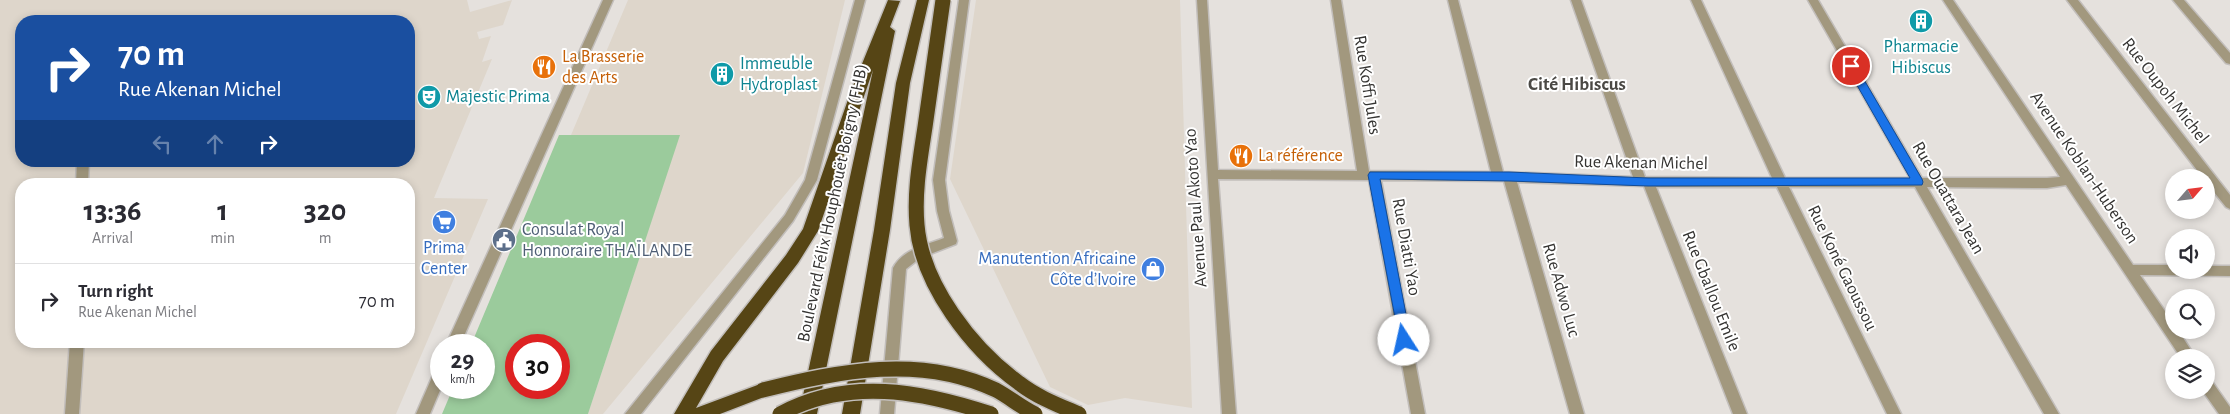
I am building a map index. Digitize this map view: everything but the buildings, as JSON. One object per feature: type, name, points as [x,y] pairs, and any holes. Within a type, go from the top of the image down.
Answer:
[{"type":"highway","points":[[851,414],[882,230],[903,83],[923,0]]},
{"type":"highway","points":[[943,0],[916,190],[919,242],[934,280],[951,311],[980,348],[1008,375],[1041,397],[1079,414]]},
{"type":"highway","points":[[683,414],[698,385],[717,356],[792,260],[810,231],[858,91],[894,1]]},
{"type":"highway","name":"Boulevard Félix Houphouët Boigny (FHB)","points":[[808,414],[894,1]]},
{"type":"highway","points":[[700,414],[763,390],[833,373],[864,368],[906,368],[948,374],[994,390],[1035,414]]},
{"type":"highway","points":[[780,414],[803,403],[827,396],[875,389],[912,391],[948,399],[991,414]]},
{"type":"street","points":[[458,334],[608,0]]},
{"type":"street","points":[[632,414],[789,218],[811,180],[860,0]]},
{"type":"street","points":[[887,414],[900,268],[905,260],[951,241],[943,211],[939,180],[964,0]]},
{"type":"street","name":"Avenue Paul Akoto Yao","points":[[1202,0],[1229,414]]},
{"type":"street","name":"Rue Koffi Jules","points":[[1336,0],[1369,175]]},
{"type":"street","name":"Rue Adwo Luc","points":[[1453,0],[1504,176],[1577,414]]},
{"type":"street","name":"Rue Gballou Emile","points":[[1576,0],[1645,182],[1740,414]]},
{"type":"street","name":"Rue Koné Gaoussou","points":[[1696,0],[1781,183],[1894,414]]},
{"type":"street","name":"Rue Ouattara Jean","points":[[1813,0],[2052,414]]},
{"type":"street","name":"Avenue Koblan-Huberson","points":[[1948,0],[2183,349]]},
{"type":"street","name":"Rue Oupoh Michel","points":[[2072,0],[2230,204]]},
{"type":"street","points":[[2178,0],[2230,60]]},
{"type":"street","name":"Rue Akenan Michel","points":[[1212,174],[1504,176],[1645,182],[1781,183],[2047,182],[2069,180]]},
{"type":"street","name":"Rue Diatti Yao","points":[[1369,175],[1418,414]]},
{"type":"street","points":[[2130,270],[2230,271]]},
{"type":"street","points":[[72,414],[77,348]]},
{"type":"street","points":[[2215,397],[2227,414]]},
{"type":"street","points":[[423,414],[430,398]]},
{"type":"shaded area","points":[[0,0],[467,0],[470,12],[512,0],[503,25],[477,32],[479,39],[491,36],[482,62],[492,59],[434,198],[488,199],[396,414],[0,414]]},
{"type":"shaded area","points":[[628,0],[845,0],[803,173],[603,414],[588,414],[679,136],[571,135]]},
{"type":"shaded area","points":[[976,0],[1180,0],[1192,408],[1125,398],[1088,405],[1050,387],[950,179]]},
{"type":"green space","points":[[559,135],[680,135],[588,414],[442,414],[448,399],[495,399],[495,334],[476,334]]},
{"type":"place","name":"Pharmacie Hibiscus","points":[[1921,21]]},
{"type":"place","name":"La Brasserie des Arts","points":[[544,67]]},
{"type":"place","name":"Immeuble Hydroplast","points":[[722,74]]},
{"type":"place","name":"Majestic Prima","points":[[429,97]]},
{"type":"place","name":"La référence","points":[[1241,156]]},
{"type":"place","name":"Prima Center","points":[[444,222]]},
{"type":"place","name":"Consulat Royal Honnoraire THAÏLANDE","points":[[504,240]]},
{"type":"place","name":"Manutention Africaine Côte d’Ivoire","points":[[1153,269]]},
{"type":"district","name":"Cité Hibiscus","points":[[1577,84]]},
{"type":"route","points":[[1404,340],[1374,175],[1509,176],[1648,182],[1918,182],[1851,66]]}]
